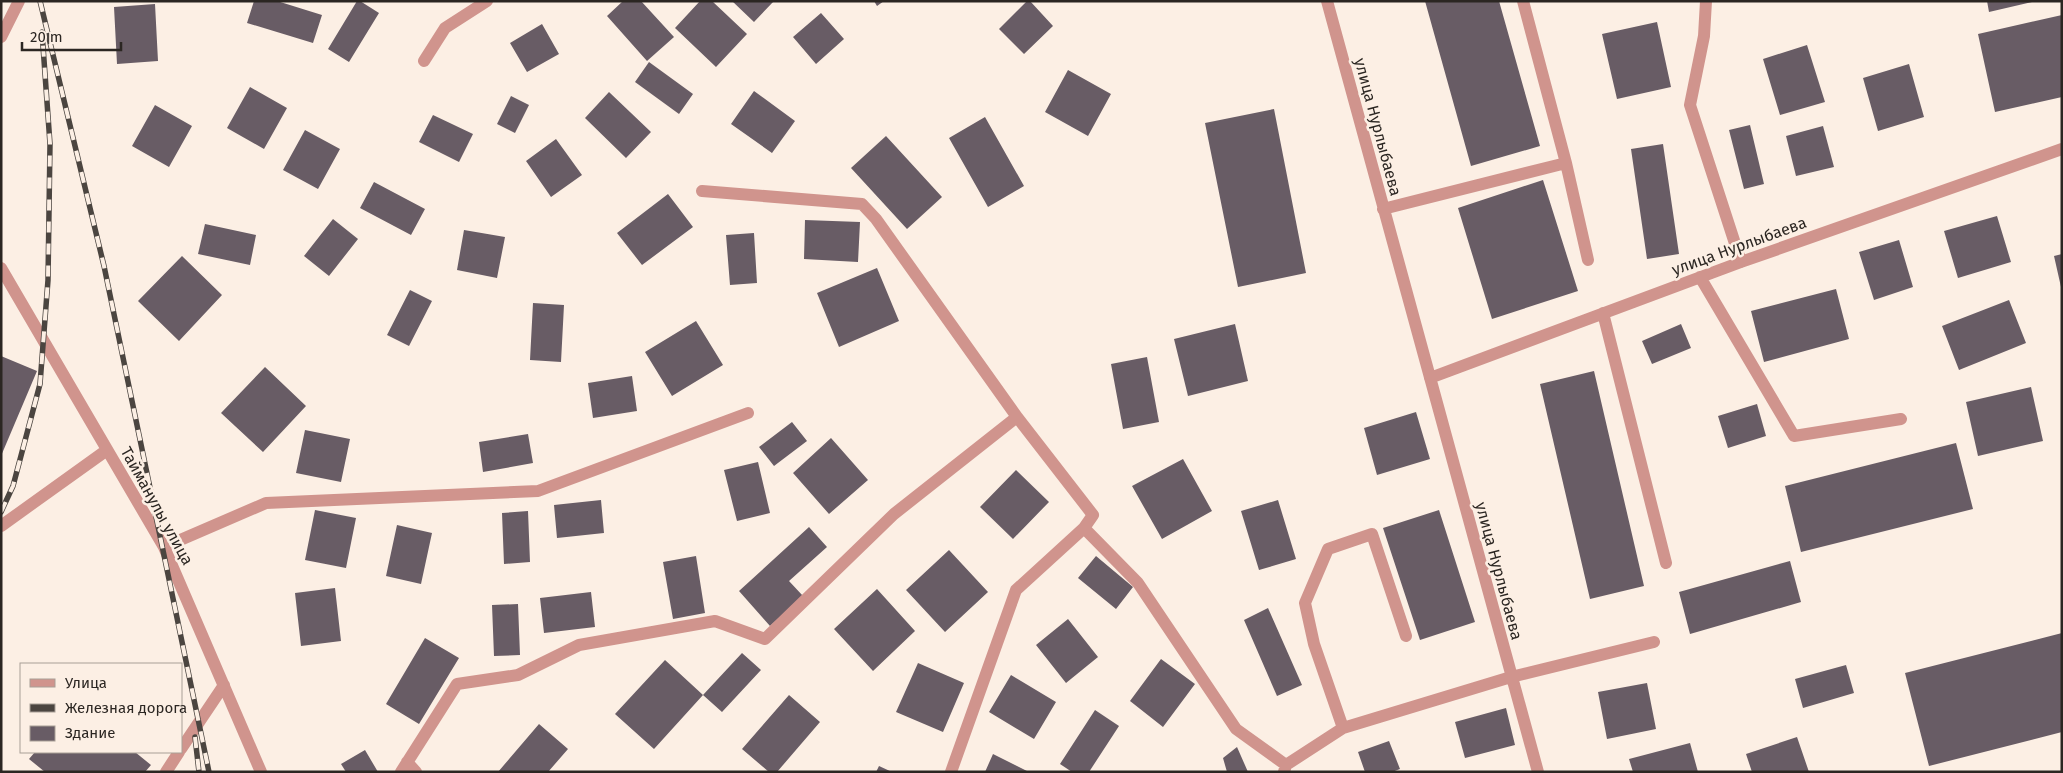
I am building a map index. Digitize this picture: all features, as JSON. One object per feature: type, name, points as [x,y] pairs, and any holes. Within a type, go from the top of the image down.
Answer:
[{"type":"street","points":[[1,37],[18,1]]},
{"type":"street","points":[[424,61],[445,28],[487,1]]},
{"type":"street","name":"улица Нурлыбаева","points":[[1327,1],[1538,772]]},
{"type":"street","points":[[1523,1],[1566,163],[1588,260]]},
{"type":"street","points":[[1706,1],[1704,36],[1690,105],[1741,262]]},
{"type":"street","name":"улица Нурлыбаева","points":[[1430,378],[1741,262],[2062,149]]},
{"type":"street","points":[[1384,209],[1566,163]]},
{"type":"street","points":[[702,191],[862,204],[876,218],[1017,417],[1093,515],[1084,528],[1016,590],[951,772]]},
{"type":"street","name":"Тайманулы улица","points":[[1,268],[164,547],[262,772]]},
{"type":"street","points":[[1700,277],[1794,436],[1901,419]]},
{"type":"street","points":[[1603,313],[1666,563]]},
{"type":"street","points":[[164,547],[266,503],[538,491],[748,413]]},
{"type":"street","points":[[416,772],[404,767],[457,684],[518,675],[579,646],[715,621],[765,639],[894,514],[1017,417]]},
{"type":"street","points":[[1,526],[107,450]]},
{"type":"street","points":[[1084,528],[1138,583],[1236,729],[1285,768],[1343,728],[1511,677],[1654,642]]},
{"type":"street","points":[[1343,728],[1314,644],[1305,603],[1328,549],[1372,534],[1406,636]]},
{"type":"street","points":[[182,747],[224,685]]},
{"type":"street","points":[[166,772],[178,753]]},
{"type":"building","points":[[254,1],[277,1],[322,15],[313,43],[247,23]]},
{"type":"building","points":[[357,1],[379,13],[349,62],[328,49]]},
{"type":"building","points":[[623,1],[641,1],[674,37],[647,61],[607,16]]},
{"type":"building","points":[[700,1],[712,1],[747,34],[716,67],[675,28]]},
{"type":"building","points":[[732,1],[774,1],[754,22]]},
{"type":"building","points":[[874,1],[884,1],[877,6]]},
{"type":"building","points":[[1027,1],[1030,1],[1053,26],[1024,54],[999,29]]},
{"type":"building","points":[[1425,1],[1499,1],[1540,146],[1471,166]]},
{"type":"building","points":[[1987,1],[2032,1],[2032,2],[1989,12]]},
{"type":"building","points":[[155,4],[158,61],[117,64],[114,7]]},
{"type":"building","points":[[821,13],[844,39],[816,64],[793,37]]},
{"type":"building","points":[[2062,15],[2062,97],[1995,112],[1978,34]]},
{"type":"building","points":[[1657,22],[1671,87],[1617,99],[1602,34]]},
{"type":"building","points":[[542,24],[559,54],[527,72],[510,43]]},
{"type":"building","points":[[1807,45],[1825,102],[1780,115],[1763,59]]},
{"type":"building","points":[[649,62],[693,94],[679,114],[635,82]]},
{"type":"building","points":[[1909,64],[1924,117],[1878,131],[1863,78]]},
{"type":"building","points":[[1068,70],[1111,94],[1088,136],[1045,112]]},
{"type":"building","points":[[250,87],[287,108],[264,149],[227,128]]},
{"type":"building","points":[[754,91],[795,121],[772,153],[731,124]]},
{"type":"building","points":[[609,92],[651,132],[626,158],[585,118]]},
{"type":"building","points":[[511,96],[529,105],[515,133],[497,124]]},
{"type":"building","points":[[155,105],[192,126],[169,167],[132,146]]},
{"type":"building","points":[[1274,109],[1306,273],[1238,287],[1205,123]]},
{"type":"building","points":[[433,115],[473,134],[459,162],[419,142]]},
{"type":"building","points":[[985,117],[1024,186],[988,207],[949,138]]},
{"type":"building","points":[[1750,125],[1764,184],[1744,189],[1729,130]]},
{"type":"building","points":[[1823,126],[1834,167],[1796,176],[1786,136]]},
{"type":"building","points":[[305,130],[340,149],[318,189],[283,170]]},
{"type":"building","points":[[886,136],[942,197],[907,229],[851,168]]},
{"type":"building","points":[[556,139],[582,175],[551,197],[526,161]]},
{"type":"building","points":[[1663,144],[1679,254],[1647,259],[1631,149]]},
{"type":"building","points":[[1543,180],[1578,291],[1492,319],[1458,208]]},
{"type":"building","points":[[374,182],[425,209],[411,235],[360,208]]},
{"type":"building","points":[[668,194],[693,227],[642,265],[617,233]]},
{"type":"building","points":[[1997,216],[2011,262],[1958,278],[1944,231]]},
{"type":"building","points":[[333,219],[358,239],[329,276],[304,256]]},
{"type":"building","points":[[805,220],[860,222],[858,262],[804,259]]},
{"type":"building","points":[[205,224],[256,235],[250,265],[198,254]]},
{"type":"building","points":[[464,230],[505,237],[497,278],[457,270]]},
{"type":"building","points":[[754,233],[757,283],[730,285],[726,235]]},
{"type":"building","points":[[1899,240],[1913,287],[1874,300],[1859,252]]},
{"type":"building","points":[[2062,254],[2062,287],[2061,287],[2054,256]]},
{"type":"building","points":[[182,256],[222,295],[179,341],[138,301]]},
{"type":"building","points":[[877,268],[899,321],[839,347],[817,293]]},
{"type":"building","points":[[1836,289],[1849,339],[1764,362],[1751,311]]},
{"type":"building","points":[[410,290],[432,301],[409,346],[387,335]]},
{"type":"building","points":[[2009,300],[2026,343],[1959,370],[1942,326]]},
{"type":"building","points":[[533,303],[564,305],[561,362],[530,360]]},
{"type":"building","points":[[696,321],[723,365],[672,396],[645,352]]},
{"type":"building","points":[[1235,324],[1248,381],[1188,396],[1174,339]]},
{"type":"building","points":[[1681,324],[1691,348],[1652,364],[1642,341]]},
{"type":"building","points":[[1,356],[37,371],[1,456]]},
{"type":"building","points":[[1147,357],[1159,422],[1123,429],[1111,364]]},
{"type":"building","points":[[265,367],[306,406],[263,452],[221,413]]},
{"type":"building","points":[[1594,371],[1644,586],[1590,599],[1540,384]]},
{"type":"building","points":[[632,376],[637,411],[593,418],[588,383]]},
{"type":"building","points":[[2031,387],[2043,441],[1978,456],[1966,402]]},
{"type":"building","points":[[1757,404],[1766,436],[1728,448],[1718,416]]},
{"type":"building","points":[[1416,412],[1430,459],[1377,475],[1364,428]]},
{"type":"building","points":[[792,422],[807,441],[774,466],[759,447]]},
{"type":"building","points":[[305,430],[350,439],[341,482],[296,473]]},
{"type":"building","points":[[528,434],[533,463],[483,472],[479,442]]},
{"type":"building","points":[[831,438],[868,480],[829,514],[793,473]]},
{"type":"building","points":[[1956,443],[1973,509],[1801,552],[1785,486]]},
{"type":"building","points":[[1183,459],[1212,511],[1162,539],[1132,486]]},
{"type":"building","points":[[758,462],[770,513],[737,521],[724,470]]},
{"type":"building","points":[[1016,470],[1049,502],[1013,539],[980,507]]},
{"type":"building","points":[[601,500],[604,533],[557,538],[554,505]]},
{"type":"building","points":[[1278,500],[1296,559],[1259,570],[1241,511]]},
{"type":"building","points":[[315,510],[356,518],[346,568],[305,560]]},
{"type":"building","points":[[1439,510],[1475,622],[1420,640],[1383,528]]},
{"type":"building","points":[[528,511],[530,562],[504,564],[502,513]]},
{"type":"building","points":[[397,525],[432,533],[421,584],[386,576]]},
{"type":"building","points":[[809,527],[827,547],[789,581],[803,596],[770,626],[739,591]]},
{"type":"building","points":[[949,550],[988,592],[945,632],[906,590]]},
{"type":"building","points":[[696,556],[705,613],[673,619],[663,562]]},
{"type":"building","points":[[1096,556],[1133,587],[1116,609],[1078,578]]},
{"type":"building","points":[[1790,561],[1801,602],[1690,634],[1679,592]]},
{"type":"building","points":[[335,588],[341,641],[301,646],[295,593]]},
{"type":"building","points":[[877,589],[915,631],[873,671],[834,629]]},
{"type":"building","points":[[591,592],[595,627],[544,633],[540,598]]},
{"type":"building","points":[[518,604],[520,655],[494,656],[492,605]]},
{"type":"building","points":[[1268,608],[1302,685],[1277,696],[1244,620]]},
{"type":"building","points":[[1068,619],[1098,657],[1066,683],[1036,645]]},
{"type":"building","points":[[2062,633],[2062,732],[1929,766],[1905,673]]},
{"type":"building","points":[[425,638],[459,658],[419,724],[386,704]]},
{"type":"building","points":[[742,653],[761,670],[722,712],[703,695]]},
{"type":"building","points":[[1161,659],[1195,684],[1163,727],[1130,701]]},
{"type":"building","points":[[665,660],[703,695],[654,749],[615,714]]},
{"type":"building","points":[[918,663],[964,683],[943,732],[896,712]]},
{"type":"building","points":[[1846,665],[1854,693],[1803,708],[1795,679]]},
{"type":"building","points":[[1011,675],[1056,702],[1034,739],[989,712]]},
{"type":"building","points":[[1647,683],[1656,729],[1607,739],[1598,692]]},
{"type":"building","points":[[789,695],[820,722],[777,772],[769,772],[742,749]]},
{"type":"building","points":[[1506,708],[1515,745],[1465,758],[1455,722]]},
{"type":"building","points":[[1095,710],[1119,726],[1089,772],[1072,772],[1060,764]]},
{"type":"building","points":[[539,724],[568,749],[548,772],[498,772]]},
{"type":"building","points":[[1797,737],[1809,772],[1752,772],[1746,754]]},
{"type":"building","points":[[1389,741],[1400,769],[1392,772],[1365,772],[1358,752]]},
{"type":"building","points":[[1690,743],[1698,772],[1633,772],[1629,759]]},
{"type":"building","points":[[1237,747],[1248,772],[1227,772],[1223,758]]},
{"type":"building","points":[[365,750],[378,772],[346,772],[341,764]]},
{"type":"building","points":[[34,753],[136,753],[151,765],[145,772],[45,772],[29,759]]},
{"type":"building","points":[[993,754],[1029,772],[985,772]]},
{"type":"building","points":[[879,766],[892,772],[876,772]]},
{"type":"railway","points":[[40,1],[104,266],[209,772]]},
{"type":"railway","points":[[1,512],[13,486],[40,384],[48,280],[50,144],[42,32]]},
{"type":"railway","points":[[195,737],[199,772]]}]
